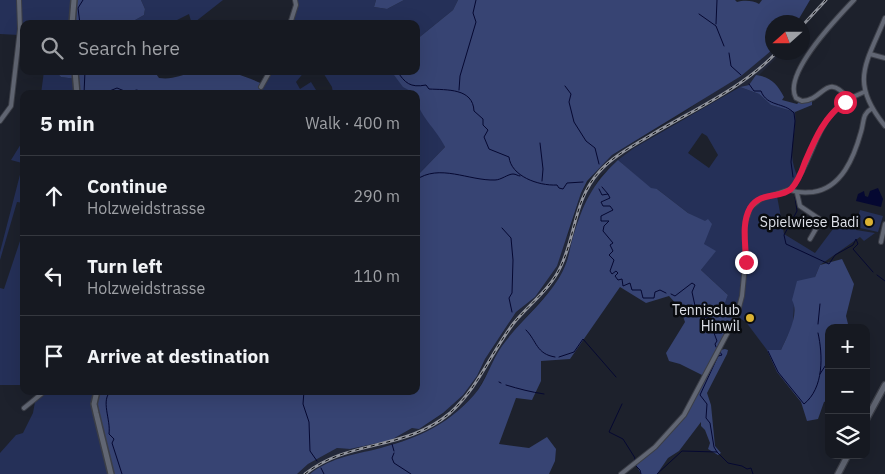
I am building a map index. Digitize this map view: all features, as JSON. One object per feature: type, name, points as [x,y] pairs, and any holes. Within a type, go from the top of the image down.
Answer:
[{"type":"main road","points":[[869,414],[885,385]]},
{"type":"main road","points":[[838,474],[846,459]]},
{"type":"street","points":[[19,0],[21,20]]},
{"type":"street","points":[[72,20],[74,0]]},
{"type":"street","points":[[291,20],[296,5],[295,0]]},
{"type":"street","points":[[849,99],[841,90],[832,86],[810,100],[802,101],[796,98],[794,90],[803,65],[814,46],[854,0]]},
{"type":"street","points":[[885,18],[864,71],[864,92],[871,109],[885,126]]},
{"type":"street","points":[[0,121],[11,106],[20,28]]},
{"type":"street","points":[[870,54],[885,58]]},
{"type":"street","points":[[75,75],[77,90]]},
{"type":"street","points":[[261,87],[268,75]]},
{"type":"street","points":[[621,474],[664,439],[690,406],[739,310],[743,287],[745,226],[749,211],[759,200],[790,190],[801,173],[823,124],[834,111],[849,99],[864,92]]},
{"type":"street","points":[[790,190],[796,193],[822,190],[840,177],[858,143],[864,115],[871,109]]},
{"type":"street","points":[[796,193],[800,206],[821,220],[810,239]]},
{"type":"street","points":[[881,242],[885,224]]},
{"type":"street","points":[[24,408],[40,395]]},
{"type":"street","points":[[96,395],[94,404],[111,474]]},
{"type":"shaded area","points":[[0,0],[74,0],[72,20],[20,20],[19,35],[0,34]]},
{"type":"shaded area","points":[[74,0],[141,0],[145,9],[144,15],[135,20],[72,20]]},
{"type":"shaded area","points":[[141,0],[223,0],[198,20],[191,20],[189,14],[177,20],[135,20],[144,15],[145,9]]},
{"type":"shaded area","points":[[295,0],[376,0],[374,7],[387,9],[404,0],[458,0],[453,10],[420,37],[420,20],[291,20],[295,9]]},
{"type":"shaded area","points":[[376,0],[404,0],[387,9],[374,7]]},
{"type":"shaded area","points":[[458,0],[735,0],[737,2],[748,1],[759,4],[762,0],[810,0],[801,15],[765,15],[765,56],[741,76],[612,155],[587,181],[581,193],[557,266],[535,297],[516,312],[485,359],[477,376],[463,395],[443,413],[419,429],[412,428],[391,440],[350,449],[337,448],[308,464],[297,474],[111,474],[96,413],[97,395],[420,395],[420,173],[445,147],[420,110],[420,90],[409,90],[403,87],[394,75],[420,75],[420,37],[453,10]]},
{"type":"shaded area","points":[[765,55],[765,60],[774,60],[749,85],[733,89],[634,148],[599,177],[573,238],[566,265],[556,284],[517,327],[501,348],[476,393],[457,412],[434,429],[414,438],[323,465],[310,474],[297,474],[308,464],[337,448],[350,449],[391,440],[412,428],[426,425],[444,413],[477,376],[485,359],[516,312],[535,297],[569,233],[581,193],[596,171],[612,155],[679,116]]},
{"type":"shaded area","points":[[43,75],[59,75],[76,79],[77,90],[42,90]]},
{"type":"shaded area","points":[[59,75],[157,75],[159,78],[173,78],[184,75],[240,75],[263,84],[260,90],[77,90],[76,79]]},
{"type":"shaded area","points":[[268,75],[302,75],[296,82],[300,89],[311,82],[316,90],[262,90]]},
{"type":"shaded area","points":[[324,75],[395,75],[409,90],[332,90]]},
{"type":"shaded area","points":[[756,75],[766,77],[773,82],[784,97],[782,100],[797,104],[800,101],[812,99],[812,105],[795,112],[771,105],[759,94],[740,87],[749,85]]},
{"type":"shaded area","points":[[740,87],[759,94],[771,105],[795,112],[792,153],[799,180],[789,192],[777,196],[784,234],[815,253],[833,229],[848,228],[850,216],[858,217],[860,210],[883,216],[878,232],[856,227],[856,230],[875,233],[864,241],[860,237],[820,265],[815,277],[794,304],[793,324],[781,350],[767,350],[746,322],[731,313],[724,304],[728,295],[701,270],[715,251],[704,245],[705,222],[688,213],[657,189],[651,189],[618,160],[634,148]],"holes":[[[702,133],[707,136],[718,155],[709,168],[688,153]]]},
{"type":"shaded area","points":[[420,108],[439,133],[445,147],[420,173]]},
{"type":"shaded area","points":[[20,145],[20,162],[11,160]]},
{"type":"shaded area","points":[[618,160],[651,188],[657,189],[688,213],[705,221],[708,219],[712,224],[704,244],[716,251],[701,270],[728,295],[724,305],[731,313],[737,315],[704,376],[680,364],[669,361],[666,353],[685,322],[680,308],[669,296],[646,303],[620,287],[570,359],[541,361],[541,381],[532,400],[516,398],[499,444],[529,448],[547,437],[556,449],[555,461],[549,474],[310,474],[332,461],[402,441],[428,431],[451,416],[474,395],[502,346],[544,298],[559,277],[566,263],[585,204],[601,178]]},
{"type":"shaded area","points":[[20,175],[20,202],[17,202],[0,260],[0,252]]},
{"type":"shaded area","points":[[878,188],[883,199],[881,207],[856,201],[858,194],[864,191],[865,196],[868,197],[870,191]]},
{"type":"shaded area","points":[[20,241],[20,385],[0,385],[0,288],[4,289]]},
{"type":"shaded area","points":[[842,259],[854,284],[846,316],[848,324],[825,324],[825,402],[818,419],[807,421],[801,402],[777,372],[767,350],[781,350],[794,318],[792,300],[797,281],[815,277],[820,265]]},
{"type":"shaded area","points":[[720,350],[728,350],[727,354],[707,393],[711,405],[715,446],[721,453],[718,455],[708,449],[710,443],[705,430],[701,426],[701,422],[679,451],[668,458],[657,474],[641,474],[635,463],[655,447],[684,415]]},
{"type":"shaded area","points":[[36,395],[98,395],[111,474],[0,474],[0,453],[16,435],[23,433],[33,413]]},
{"type":"waterway","points":[[80,20],[78,8],[83,0]]},
{"type":"waterway","points":[[459,90],[460,76],[476,22],[473,13],[476,0]]},
{"type":"waterway","points":[[716,24],[717,0]]},
{"type":"waterway","points":[[699,14],[716,26],[724,46]]},
{"type":"waterway","points":[[729,53],[731,66],[741,75]]},
{"type":"waterway","points":[[84,90],[85,75]]},
{"type":"waterway","points":[[400,75],[408,84],[416,86],[426,85],[429,89],[451,90],[464,94],[469,98],[473,103],[474,111],[483,119],[483,125],[488,130],[484,137],[489,149],[509,157],[511,164],[520,174],[534,182],[557,185],[563,189],[567,183],[583,182]]},
{"type":"waterway","points":[[749,84],[754,91],[761,91],[767,100],[785,107],[794,113],[791,162],[793,177]]},
{"type":"waterway","points":[[565,86],[571,94],[569,102],[574,122],[586,141],[595,148],[599,164]]},
{"type":"waterway","points":[[112,90],[117,88],[122,90]]},
{"type":"waterway","points":[[540,143],[543,169],[542,181]]},
{"type":"waterway","points":[[420,178],[434,173],[454,174],[485,180],[500,179],[511,174],[520,176]]},
{"type":"waterway","points":[[602,187],[608,194]]},
{"type":"waterway","points":[[599,189],[602,195],[608,194],[610,198],[601,202],[603,206],[610,206],[613,210],[601,216],[601,221],[609,221],[604,226],[603,231],[613,243],[610,245],[613,251],[609,255],[614,260],[610,271],[612,274],[616,271],[618,273],[615,276],[618,280],[622,279],[623,286],[630,283],[632,290],[641,290],[643,298],[654,298],[655,292],[660,290],[666,293]]},
{"type":"waterway","points":[[795,197],[797,211],[784,235],[786,244],[829,264],[835,255],[853,245],[856,239],[858,244],[853,249],[873,272]]},
{"type":"waterway","points":[[502,228],[511,238],[513,260],[512,293],[509,298],[512,312]]},
{"type":"waterway","points":[[877,275],[885,281]]},
{"type":"waterway","points":[[671,294],[675,296],[692,283],[695,285],[692,292],[697,315],[703,318],[708,317],[715,329],[718,328],[722,333],[714,333],[717,341],[716,347]]},
{"type":"waterway","points":[[818,324],[820,304]]},
{"type":"waterway","points":[[526,330],[540,350],[555,357]]},
{"type":"waterway","points":[[768,351],[778,372],[804,404],[811,397],[819,380],[821,351],[818,333]]},
{"type":"waterway","points":[[559,357],[574,352],[583,339],[616,377]]},
{"type":"waterway","points":[[720,352],[722,355],[718,356],[700,395],[707,404],[706,418],[710,423],[714,447],[717,452],[728,463],[747,469],[751,468],[753,474]]},
{"type":"waterway","points":[[820,374],[825,366]]},
{"type":"waterway","points":[[506,385],[544,394]]},
{"type":"waterway","points":[[108,395],[106,405],[109,434],[114,439],[112,443],[122,474]]},
{"type":"waterway","points":[[304,395],[303,404],[309,422],[310,451],[317,461]]},
{"type":"waterway","points":[[622,404],[609,432],[623,439],[635,458],[634,461]]},
{"type":"waterway","points":[[392,444],[394,451]]},
{"type":"waterway","points":[[657,474],[682,451],[717,452]]},
{"type":"waterway","points":[[394,453],[392,458],[394,463],[411,474]]},
{"type":"waterway","points":[[635,465],[641,474]]},
{"type":"waterway","points":[[321,468],[324,474]]},
{"type":"railway","points":[[810,17],[826,0]]},
{"type":"railway","points":[[305,474],[322,463],[340,455],[415,434],[433,425],[450,413],[469,393],[513,324],[545,290],[556,275],[566,254],[585,194],[599,172],[610,161],[630,147],[717,98],[749,77],[769,60]]},
{"type":"place","name":"Spielwiese Badi","points":[[869,222]]},
{"type":"place","name":"Tennisclub Hinwil","points":[[750,318]]},
{"type":"route","points":[[746,262],[745,226],[750,208],[759,200],[791,189],[801,173],[820,129],[829,116],[845,102]]}]
